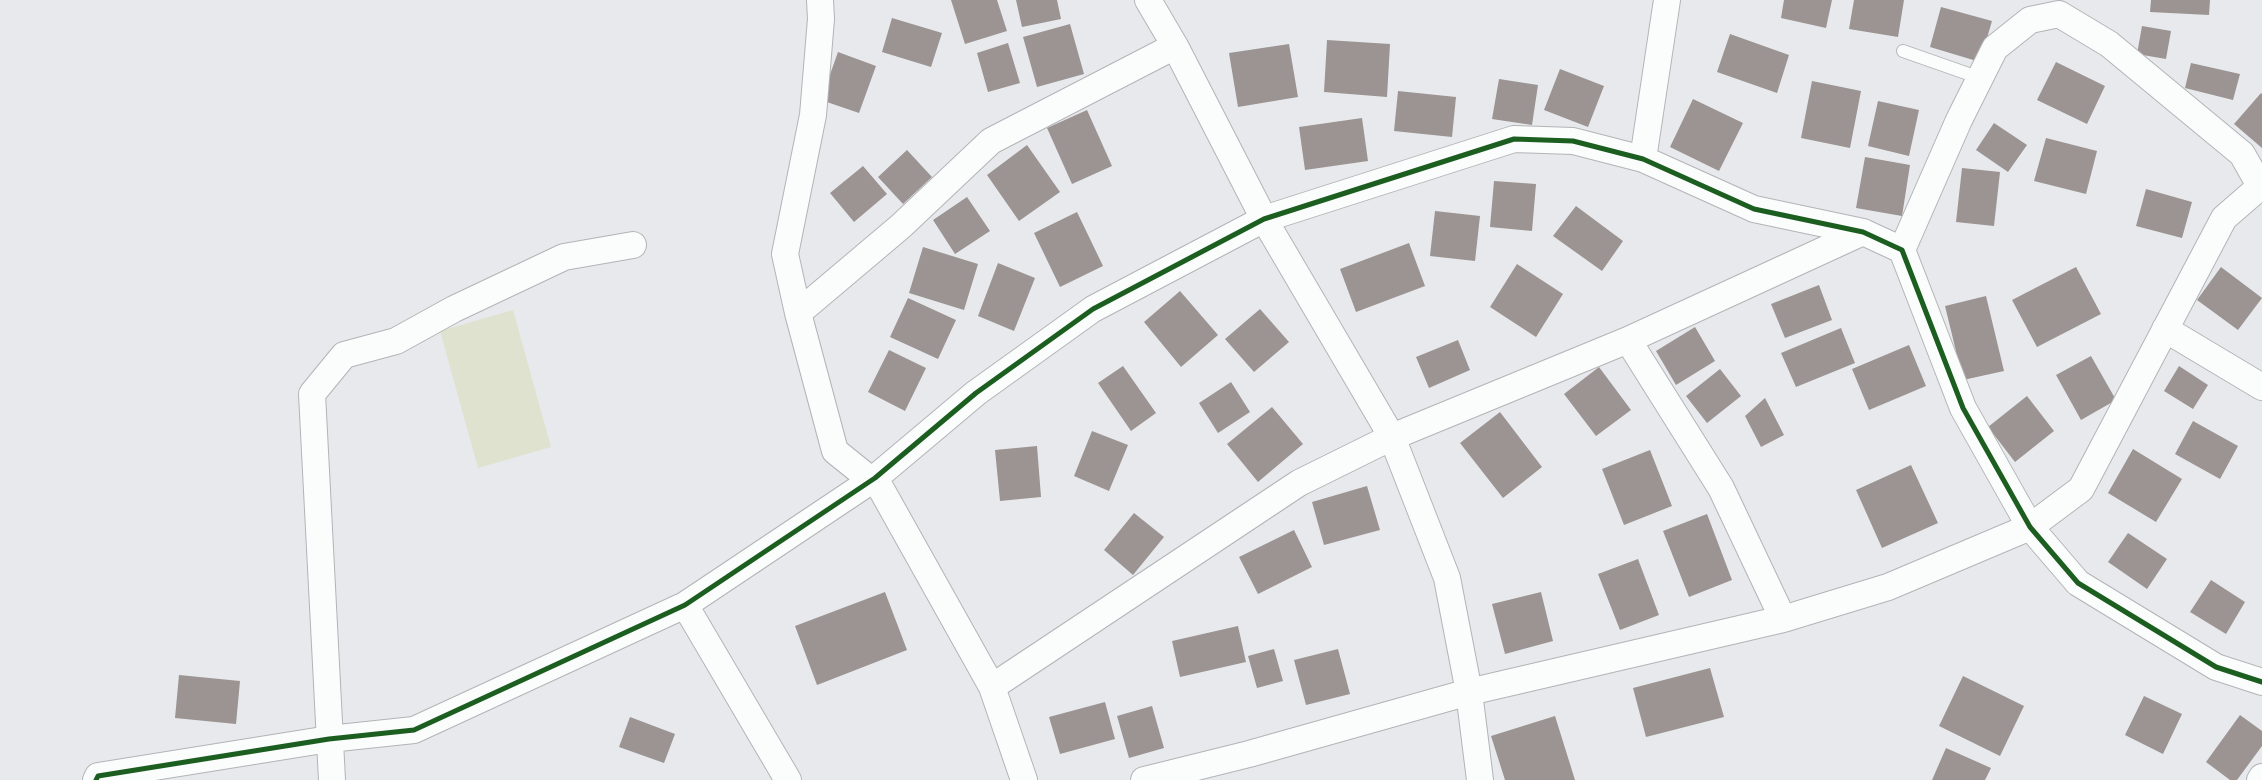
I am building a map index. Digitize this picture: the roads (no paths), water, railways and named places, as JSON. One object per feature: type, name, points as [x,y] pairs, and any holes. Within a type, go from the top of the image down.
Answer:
[{"type":"street","points":[[820,0],[821,19],[812,115],[785,254],[798,312],[835,452],[873,479],[992,687],[1024,780]]},
{"type":"street","points":[[1148,0],[1175,46],[1264,219],[1392,437],[1447,578],[1469,692],[1480,780]]},
{"type":"street","points":[[1643,159],[1667,0]]},
{"type":"street","points":[[1144,780],[1249,754],[1469,692],[1783,619],[1888,587],[2030,527],[2081,489],[2224,218],[2261,186],[2242,154],[2109,44],[2059,14],[2030,20],[1995,48],[1959,120],[1902,250]]},
{"type":"street","points":[[798,312],[901,226],[991,141],[1175,46]]},
{"type":"street","points":[[96,780],[98,776],[329,739],[414,730],[684,605],[873,479],[976,393],[1093,309],[1264,219],[1514,139],[1573,141],[1643,159],[1754,209],[1863,232],[1902,250],[1963,408],[2030,527],[2078,583],[2216,667],[2262,682]]},
{"type":"street","points":[[992,687],[1299,483],[1392,437],[1628,340],[1863,232]]},
{"type":"street","points":[[332,780],[312,394],[344,356],[396,341],[454,309],[564,257],[633,245]]},
{"type":"street","points":[[2165,329],[2262,387]]},
{"type":"street","points":[[1628,340],[1721,488],[1783,619]]},
{"type":"street","points":[[684,605],[788,780]]},
{"type":"lane","points":[[1904,51],[1980,78]]}]
